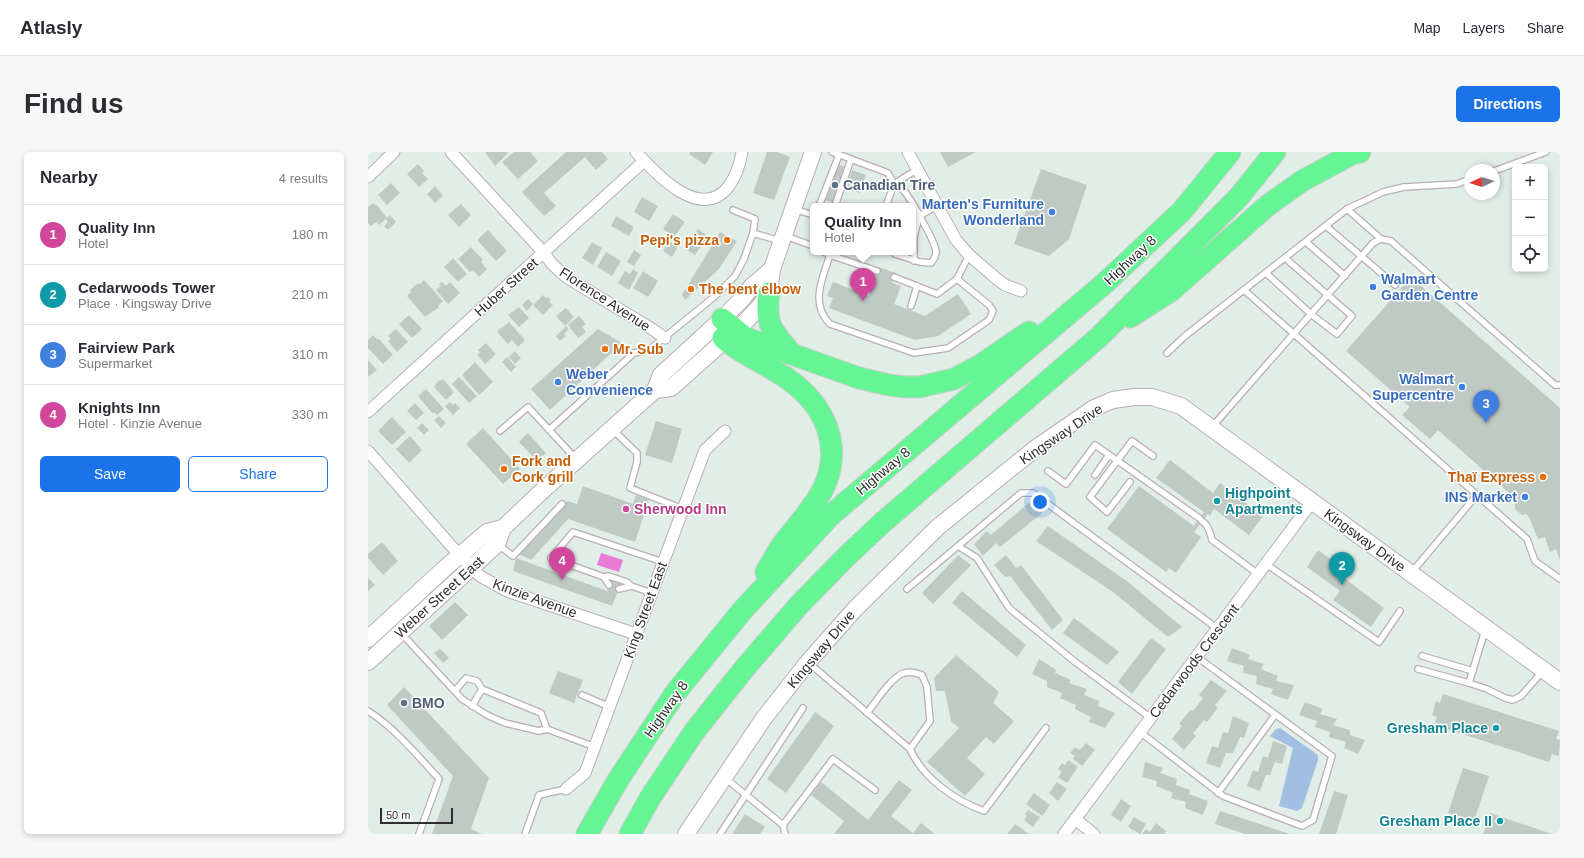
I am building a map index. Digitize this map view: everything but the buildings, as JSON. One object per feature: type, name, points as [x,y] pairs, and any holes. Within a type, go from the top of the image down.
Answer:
[{"type":"highway","name":"Highway 8","points":[[587,834],[618,780],[676,692],[742,612],[831,515],[1105,284],[1182,211],[1230,152]]},
{"type":"highway","points":[[630,834],[650,798],[694,732],[744,669],[799,605],[846,556],[882,523],[1099,337],[1238,198],[1275,152]]},
{"type":"highway","points":[[1099,337],[1172,290],[1267,206],[1302,181],[1352,154],[1360,152]]},
{"type":"highway","points":[[769,293],[766,310],[768,322],[774,334],[791,354]]},
{"type":"highway","points":[[724,330],[877,383],[905,387],[919,387],[954,379],[979,366],[1033,330],[1068,315]]},
{"type":"highway","points":[[724,330],[792,382],[809,398],[820,412],[828,428],[831,446],[831,461],[828,476],[816,502],[780,548],[742,612]]},
{"type":"street","points":[[368,177],[394,152]]},
{"type":"street","name":"Florence Avenue","points":[[451,152],[544,252],[552,264],[566,277],[665,338]]},
{"type":"street","points":[[636,152],[661,178],[684,194],[695,199],[707,200],[724,193],[737,171],[742,152]]},
{"type":"street","points":[[724,330],[753,314],[769,293],[772,269],[784,239],[813,152]]},
{"type":"street","points":[[908,152],[956,240],[969,256],[1005,286],[1021,291]]},
{"type":"street","name":"Huber Street","points":[[368,412],[644,161]]},
{"type":"street","points":[[724,330],[752,286],[772,269]]},
{"type":"street","name":"Weber Street East","points":[[368,662],[497,544],[503,528],[611,428],[655,390],[661,375],[724,330]]},
{"type":"street","name":"Kingsway Drive","points":[[686,834],[764,718],[808,662],[855,609],[938,528],[1036,448],[1094,408],[1113,400],[1134,397],[1152,397],[1180,406],[1560,682]]},
{"type":"street","name":"King Street East","points":[[566,789],[585,773],[705,450],[725,431]]},
{"type":"street","name":"Kinzie Avenue","points":[[368,451],[471,568],[480,576],[507,591],[636,634]]},
{"type":"street","name":"Cedarwoods Crescent","points":[[1064,834],[1312,502]]},
{"type":"street","name":"Weber Street East","points":[[368,639],[487,532],[503,528]]},
{"type":"street","points":[[1075,819],[1094,834]]},
{"type":"lane","points":[[832,152],[888,173],[894,184],[904,191],[911,203]]},
{"type":"lane","points":[[1500,169],[1546,152]]},
{"type":"lane","points":[[820,203],[839,155]]},
{"type":"lane","points":[[836,203],[851,159]]},
{"type":"lane","points":[[887,203],[894,184],[918,169]]},
{"type":"lane","points":[[1167,353],[1185,336],[1347,209],[1382,192],[1404,188],[1457,184],[1464,181]]},
{"type":"lane","points":[[918,216],[937,206]]},
{"type":"lane","points":[[793,209],[810,214]]},
{"type":"lane","points":[[1347,209],[1381,239],[1391,241],[1555,385],[1560,385]]},
{"type":"lane","points":[[549,430],[634,353],[650,349],[665,338],[714,297],[735,276],[744,259],[753,233],[755,219],[733,210]]},
{"type":"lane","points":[[898,255],[914,261],[931,263],[936,258],[936,250],[928,232],[916,212]]},
{"type":"lane","points":[[916,226],[918,216]]},
{"type":"lane","points":[[1326,226],[1396,285]]},
{"type":"lane","points":[[753,233],[810,245]]},
{"type":"lane","points":[[1212,428],[1312,315],[1373,243],[1381,239]]},
{"type":"lane","points":[[1306,242],[1345,276]]},
{"type":"lane","points":[[827,255],[818,294],[823,318],[830,324],[914,353],[948,348],[989,320],[993,311],[957,279]]},
{"type":"lane","points":[[830,255],[877,271]]},
{"type":"lane","points":[[914,255],[914,261]]},
{"type":"lane","points":[[894,277],[937,294],[957,279],[969,256]]},
{"type":"lane","points":[[1266,273],[1312,315],[1337,334],[1352,316],[1285,258]]},
{"type":"lane","points":[[911,306],[917,286]]},
{"type":"lane","points":[[1244,290],[1476,496],[1527,539],[1535,561],[1560,579]]},
{"type":"lane","points":[[500,431],[528,407],[576,460]]},
{"type":"lane","points":[[611,428],[637,453],[638,462],[630,488],[683,509]]},
{"type":"lane","points":[[1130,482],[1108,512],[1090,497],[1132,441],[1153,456]]},
{"type":"lane","points":[[1048,471],[1066,484],[1095,445],[1201,520],[1210,530],[1212,540],[1258,575]]},
{"type":"lane","points":[[1095,475],[1109,455]]},
{"type":"lane","points":[[907,589],[1021,493],[1033,493],[1218,629]]},
{"type":"lane","points":[[1411,574],[1476,496]]},
{"type":"lane","points":[[497,544],[513,556],[562,504]]},
{"type":"lane","points":[[652,593],[631,586],[627,582],[609,576],[604,577],[551,558],[573,532],[663,562]]},
{"type":"lane","points":[[958,546],[977,558],[1009,608],[1074,661],[1151,718]]},
{"type":"lane","points":[[1266,564],[1379,642],[1400,610]]},
{"type":"lane","points":[[604,577],[609,585]]},
{"type":"lane","points":[[619,588],[631,586]]},
{"type":"lane","points":[[1469,683],[1486,628]]},
{"type":"lane","points":[[400,632],[462,699],[487,715],[505,723],[539,731],[547,730],[595,748]]},
{"type":"lane","points":[[1422,656],[1473,671]]},
{"type":"lane","points":[[1140,732],[1223,796],[1302,826],[1314,820],[1332,756],[1197,657]]},
{"type":"lane","points":[[808,662],[910,749],[915,760],[928,776],[961,801],[984,811],[1046,728]]},
{"type":"lane","points":[[1418,669],[1469,683],[1513,700],[1520,696],[1544,670]]},
{"type":"lane","points":[[867,712],[897,676],[905,672],[915,672],[922,675],[927,687],[930,721],[910,749]]},
{"type":"lane","points":[[455,691],[466,678],[478,681],[482,689],[541,713],[547,730]]},
{"type":"lane","points":[[472,706],[482,689]]},
{"type":"lane","points":[[582,695],[610,707]]},
{"type":"lane","points":[[720,834],[803,708]]},
{"type":"lane","points":[[368,711],[379,718],[412,749],[439,779],[419,834]]},
{"type":"lane","points":[[1218,793],[1275,715]]},
{"type":"lane","points":[[785,834],[784,824],[833,759],[875,790]]},
{"type":"lane","points":[[724,777],[784,824]]},
{"type":"lane","points":[[525,834],[539,795],[566,789]]},
{"type":"shaded area","points":[[601,553],[623,560],[619,572],[597,565]]},
{"type":"shaded area","points":[[1280,728],[1318,755],[1318,760],[1302,808],[1297,811],[1279,806],[1293,748],[1270,736],[1276,729]]},
{"type":"place","name":"Canadian Tire","points":[[835,185]]},
{"type":"place","name":"Marten's Furniture Wonderland","points":[[1052,212]]},
{"type":"place","name":"Pepi's pizza","points":[[727,240]]},
{"type":"place","name":"Walmart Garden Centre","points":[[1373,287]]},
{"type":"place","name":"The bent elbow","points":[[691,289]]},
{"type":"place","name":"Quality Inn","points":[[863,301]]},
{"type":"place","name":"Mr. Sub","points":[[605,349]]},
{"type":"place","name":"Weber Convenience","points":[[558,382]]},
{"type":"place","name":"Walmart Supercentre","points":[[1462,387]]},
{"type":"place","name":"Fairview Park","points":[[1486,423]]},
{"type":"place","name":"Fork and Cork grill","points":[[504,469]]},
{"type":"place","name":"Thaï Express","points":[[1543,477]]},
{"type":"place","name":"INS Market","points":[[1525,497]]},
{"type":"place","name":"Highpoint Apartments","points":[[1217,501]]},
{"type":"place","name":"Sherwood Inn","points":[[626,509]]},
{"type":"place","name":"Knights Inn","points":[[562,580]]},
{"type":"place","name":"Cedarwoods Tower","points":[[1342,585]]},
{"type":"place","name":"BMO","points":[[404,703]]},
{"type":"place","name":"Gresham Place","points":[[1496,728]]},
{"type":"place","name":"Gresham Place II","points":[[1500,821]]}]
